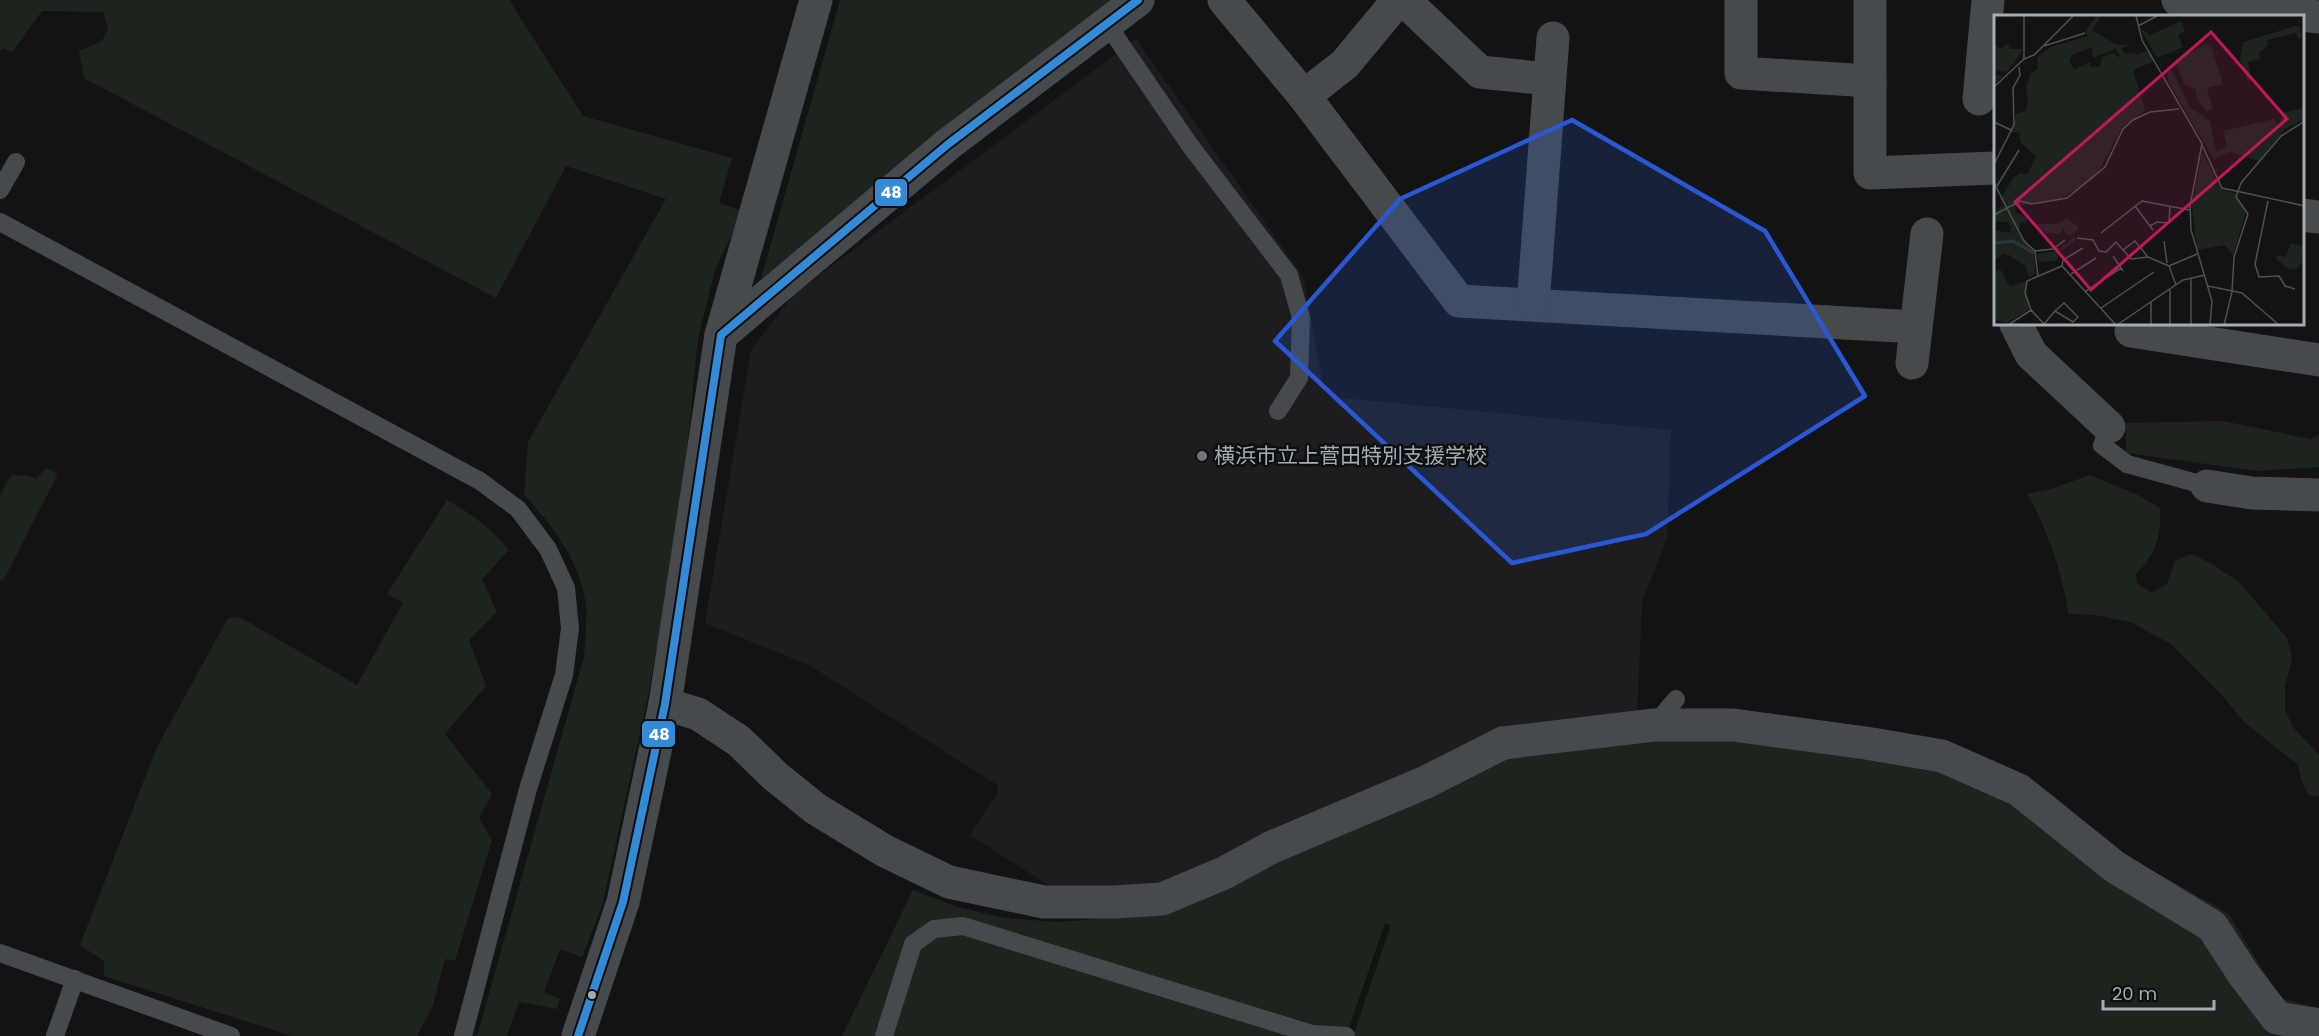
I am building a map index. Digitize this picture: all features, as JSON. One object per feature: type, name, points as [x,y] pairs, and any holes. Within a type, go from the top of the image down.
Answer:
[{"type":"street","points":[[578,1036],[623,902],[665,704],[721,335],[816,0]]},
{"type":"street","points":[[721,335],[947,145],[1138,0]]},
{"type":"street","points":[[1224,0],[1304,96],[1459,301],[1916,327]]},
{"type":"street","points":[[1304,96],[1345,64],[1398,0]]},
{"type":"street","points":[[1404,0],[1480,72],[1548,79]]},
{"type":"street","points":[[1742,0],[1741,73],[1870,81]]},
{"type":"street","points":[[1870,0],[1870,173],[1994,168]]},
{"type":"street","points":[[1979,99],[1988,0]]},
{"type":"street","points":[[2178,0],[2302,15]]},
{"type":"street","points":[[2304,15],[2319,17]]},
{"type":"street","points":[[1533,305],[1548,79],[1553,38]]},
{"type":"street","points":[[2304,215],[2319,218]]},
{"type":"street","points":[[1912,363],[1927,234]]},
{"type":"street","points":[[2017,326],[2031,354],[2109,427]]},
{"type":"street","points":[[2131,331],[2319,360]]},
{"type":"street","points":[[2207,486],[2252,493],[2319,495]]},
{"type":"street","points":[[665,704],[698,714],[739,741],[775,776],[816,809],[885,851],[949,882],[1044,902],[1116,902],[1162,899],[1224,873],[1272,847],[1426,782],[1503,743],[1654,725],[1733,725],[1942,756],[2019,790],[2115,867],[2212,926],[2244,975],[2277,1018],[2319,1025]]},
{"type":"lane","points":[[1107,24],[1189,144],[1289,275],[1301,318],[1299,378],[1278,411]]},
{"type":"lane","points":[[0,190],[16,162]]},
{"type":"lane","points":[[0,222],[480,481],[518,509],[548,549],[566,588],[570,628],[564,675],[528,789],[462,1036]]},
{"type":"lane","points":[[2109,427],[2102,445],[2127,464],[2207,486]]},
{"type":"lane","points":[[1654,725],[1676,699]]},
{"type":"lane","points":[[884,1036],[913,944],[934,929],[963,926],[1312,1034],[1346,1036]]},
{"type":"lane","points":[[0,953],[231,1036]]},
{"type":"lane","points":[[55,1036],[75,979]]},
{"type":"highlighted area","points":[[1572,120],[1765,231],[1865,396],[1646,534],[1512,563],[1275,341],[1400,199]]},
{"type":"shaded area","points":[[0,0],[509,0],[583,116],[732,158],[719,203],[743,211],[715,270],[698,338],[680,520],[648,696],[603,903],[582,957],[560,949],[544,992],[560,999],[557,1009],[519,1002],[507,1036],[477,1036],[584,657],[586,625],[583,590],[572,560],[555,532],[524,495],[528,442],[666,199],[566,166],[496,298],[84,78],[79,51],[102,41],[108,29],[103,12],[42,11],[12,52],[2,48],[0,51]]},
{"type":"shaded area","points":[[840,0],[1115,0],[999,89],[761,279]]},
{"type":"shaded area","name":"横浜市立上菅田特別支援学校","points":[[1136,39],[1303,276],[1324,388],[1333,397],[1671,430],[1667,538],[1642,602],[1637,719],[1262,842],[1147,887],[1057,891],[970,835],[998,792],[997,785],[809,665],[705,623],[751,350],[794,294]]},
{"type":"shaded area","points":[[2223,421],[2311,439],[2319,435],[2319,467],[2257,471],[2126,453],[2126,423]]},
{"type":"shaded area","points":[[46,468],[58,474],[3,581],[0,580],[0,495],[11,475],[29,476],[36,479]]},
{"type":"shaded area","points":[[2090,475],[2140,496],[2160,508],[2160,527],[2156,544],[2148,560],[2136,574],[2137,583],[2151,593],[2167,584],[2175,561],[2191,554],[2239,582],[2287,638],[2292,658],[2285,687],[2285,710],[2293,727],[2319,755],[2319,796],[2308,795],[2298,765],[2245,723],[2221,694],[2171,644],[2130,622],[2094,615],[2068,614],[2063,584],[2053,552],[2027,494],[2051,489]]},
{"type":"shaded area","points":[[447,500],[481,522],[509,550],[482,579],[497,612],[469,640],[486,686],[445,734],[492,794],[479,818],[492,840],[455,961],[445,959],[432,1008],[417,1036],[292,1036],[104,976],[104,961],[80,945],[157,747],[228,618],[240,617],[357,685],[403,603],[387,594]]},
{"type":"shaded area","points":[[1639,731],[1941,762],[2119,852],[2228,913],[2280,998],[2319,1008],[2319,1036],[1353,1036],[1391,925],[1385,923],[1346,1036],[842,1036],[913,890],[957,907],[1005,918],[1058,922],[1150,915],[1238,884],[1307,844],[1505,749]]},
{"type":"transit line","name":"48","points":[[578,1036],[623,902],[665,704],[721,335],[947,145],[1138,0]]},
{"type":"place","name":"横浜市立上菅田特別支援学校","points":[[1202,456]]}]
